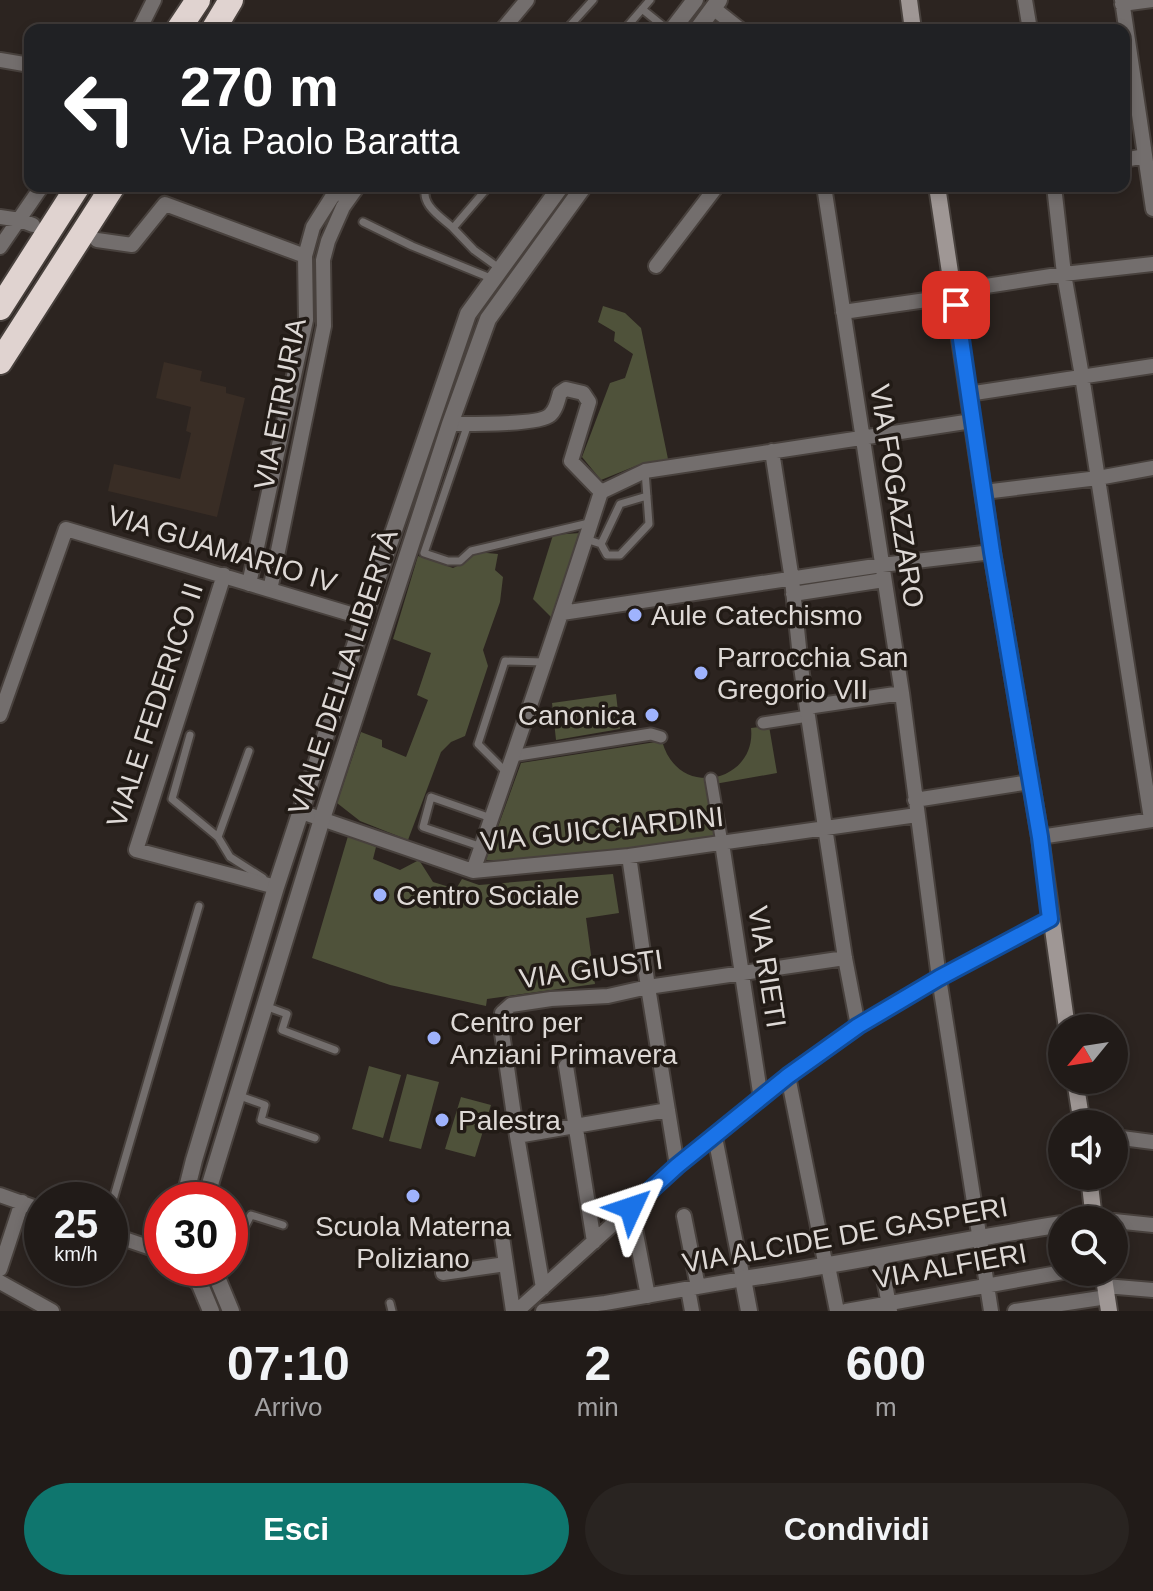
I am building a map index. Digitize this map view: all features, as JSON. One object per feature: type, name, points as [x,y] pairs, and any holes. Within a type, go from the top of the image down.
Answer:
[{"type":"highway","points":[[182,24],[198,0]]},
{"type":"highway","points":[[217,24],[231,0]]},
{"type":"highway","points":[[0,308],[74,192]]},
{"type":"highway","points":[[0,362],[109,192]]},
{"type":"main road","points":[[909,0],[912,24]]},
{"type":"main road","points":[[942,192],[972,421],[1040,837],[1065,1014]]},
{"type":"street","points":[[142,24],[154,0]]},
{"type":"street","points":[[507,24],[527,0]]},
{"type":"street","points":[[675,24],[695,0]]},
{"type":"street","points":[[1025,0],[1029,24]]},
{"type":"street","points":[[1124,24],[1122,2],[1153,0]]},
{"type":"street","points":[[701,24],[716,4],[735,24]]},
{"type":"street","points":[[0,60],[24,64]]},
{"type":"street","points":[[1130,71],[1153,209]]},
{"type":"street","points":[[1130,159],[1145,156]]},
{"type":"street","points":[[0,247],[26,223],[39,192]]},
{"type":"street","name":"VIA ETRURIA","points":[[249,584],[306,320],[305,256],[313,227],[338,192]]},
{"type":"street","name":"VIA ETRURIA","points":[[270,590],[324,326],[323,260],[343,207],[354,192]]},
{"type":"street","name":"VIALE DELLA LIBERTÀ","points":[[188,1182],[276,887],[468,314],[557,192]]},
{"type":"street","name":"VIALE DELLA LIBERTÀ","points":[[212,1182],[322,819],[450,424],[488,319],[580,192]]},
{"type":"street","points":[[656,266],[712,192]]},
{"type":"street","name":"VIA FOGAZZARO","points":[[825,192],[919,805],[939,978],[991,1311]]},
{"type":"street","points":[[1040,837],[1152,819],[1064,274],[1055,192]]},
{"type":"street","points":[[97,240],[132,245],[165,204],[305,256]]},
{"type":"street","points":[[0,217],[26,223]]},
{"type":"street","points":[[843,312],[1064,274],[1153,264]]},
{"type":"street","points":[[968,394],[1153,366]]},
{"type":"street","points":[[450,424],[543,420],[553,414],[560,393],[566,389],[583,393],[589,402],[571,461],[601,492]]},
{"type":"street","points":[[473,871],[544,662],[593,542],[591,523],[601,492],[645,471],[972,421]]},
{"type":"street","points":[[772,451],[807,712],[858,1026]]},
{"type":"street","points":[[984,492],[1153,468]]},
{"type":"street","name":"VIA GUAMARIO IV","points":[[0,715],[66,529],[364,618]]},
{"type":"street","points":[[562,613],[792,587],[992,552]]},
{"type":"street","name":"VIALE FEDERICO II","points":[[224,575],[136,850],[276,887]]},
{"type":"street","points":[[763,723],[902,693]]},
{"type":"street","points":[[512,756],[651,734],[661,737]]},
{"type":"street","points":[[711,779],[722,843]]},
{"type":"street","name":"VIA GUICCIARDINI","points":[[301,812],[473,871],[629,856],[826,829],[919,805],[1030,782]]},
{"type":"street","name":"VIA RIETI","points":[[722,843],[761,1099]]},
{"type":"street","points":[[629,856],[677,1166]]},
{"type":"street","points":[[502,1237],[515,1311],[677,1166],[788,1076],[858,1026],[939,978],[1050,919]]},
{"type":"street","name":"VIA GIUSTI","points":[[543,1288],[517,1136],[501,1026],[502,1013],[511,1005],[608,996],[648,987],[845,958]]},
{"type":"street","points":[[566,1066],[594,1242]]},
{"type":"street","points":[[788,1076],[837,1311]]},
{"type":"street","points":[[517,1136],[668,1110]]},
{"type":"street","points":[[715,1137],[749,1311]]},
{"type":"street","points":[[1128,1139],[1153,1142]]},
{"type":"street","points":[[0,1195],[22,1202],[0,1269]]},
{"type":"street","points":[[631,1208],[648,1296]]},
{"type":"street","points":[[684,1216],[693,1288],[692,1311]]},
{"type":"street","points":[[1128,1222],[1153,1225]]},
{"type":"street","name":"VIA ALCIDE DE GASPERI","points":[[543,1311],[828,1266],[1048,1226]]},
{"type":"street","points":[[880,1256],[889,1307]]},
{"type":"street","points":[[443,1273],[506,1264]]},
{"type":"street","name":"VIA ALFIERI","points":[[846,1311],[889,1307],[1048,1275]]},
{"type":"street","points":[[0,1282],[52,1311]]},
{"type":"street","points":[[200,1286],[211,1311]]},
{"type":"street","points":[[221,1286],[231,1311]]},
{"type":"street","points":[[1015,1311],[1032,1310],[1106,1292],[1153,1290]]},
{"type":"lane","points":[[571,24],[593,0]]},
{"type":"lane","points":[[629,24],[650,0]]},
{"type":"lane","points":[[642,9],[662,24]]},
{"type":"lane","points":[[424,192],[427,204],[497,274]]},
{"type":"lane","points":[[453,228],[484,192]]},
{"type":"lane","points":[[363,222],[412,246],[497,274]]},
{"type":"lane","points":[[468,424],[424,553],[448,561],[460,561],[471,551],[591,523]]},
{"type":"lane","points":[[645,471],[647,496],[649,524],[620,555],[607,555],[593,542],[620,504],[647,496]]},
{"type":"lane","points":[[507,773],[478,744],[505,661],[544,662]]},
{"type":"lane","points":[[190,735],[172,799],[218,837],[230,857],[276,887]]},
{"type":"lane","points":[[218,837],[249,751]]},
{"type":"lane","points":[[482,847],[423,827],[431,797],[491,818]]},
{"type":"lane","points":[[118,1182],[199,906]]},
{"type":"lane","points":[[264,1006],[287,1014],[282,1030],[335,1050]]},
{"type":"lane","points":[[237,1095],[265,1105],[261,1120],[315,1138]]},
{"type":"lane","points":[[248,1221],[251,1215],[283,1225]]},
{"type":"shaded area","points":[[164,362],[202,371],[200,381],[226,387],[226,393],[245,398],[217,517],[108,491],[114,464],[180,479],[191,433],[186,431],[191,407],[156,398]]},
{"type":"green space","points":[[603,306],[625,313],[641,328],[668,459],[638,465],[601,480],[582,457],[610,383],[625,378],[633,354],[614,341],[615,332],[598,322]]},
{"type":"green space","points":[[580,533],[551,617],[533,599],[553,535]]},
{"type":"green space","points":[[476,552],[498,554],[495,570],[503,577],[500,602],[483,650],[488,666],[465,736],[451,742],[441,752],[408,840],[360,821],[337,803],[361,732],[382,740],[382,747],[406,757],[428,700],[417,695],[431,653],[393,639],[418,556],[453,568],[466,562]]},
{"type":"green space","points":[[616,694],[620,729],[556,740],[552,703]]},
{"type":"green space","points":[[769,726],[777,773],[709,785],[718,839],[515,861],[486,860],[521,763],[662,741],[671,760],[684,772],[699,777],[715,777],[730,772],[742,761],[750,747],[751,728]]},
{"type":"green space","points":[[348,836],[376,847],[373,859],[400,870],[419,860],[433,882],[456,889],[462,879],[479,885],[613,874],[619,913],[586,918],[595,984],[487,999],[486,1006],[390,985],[312,958]]},
{"type":"green space","points":[[369,1066],[401,1075],[383,1138],[352,1129]]},
{"type":"green space","points":[[407,1074],[439,1082],[421,1149],[389,1141]]},
{"type":"green space","points":[[461,1097],[491,1105],[475,1157],[445,1149]]},
{"type":"place","name":"Aule Catechismo","points":[[635,615]]},
{"type":"place","name":"Parrocchia San Gregorio VII","points":[[701,673]]},
{"type":"place","name":"Canonica","points":[[652,715]]},
{"type":"place","name":"Centro Sociale","points":[[380,895]]},
{"type":"place","name":"Centro per Anziani Primavera","points":[[434,1038]]},
{"type":"place","name":"Palestra","points":[[442,1120]]},
{"type":"place","name":"Scuola Materna Poliziano","points":[[413,1196]]},
{"type":"route","points":[[631,1208],[677,1166],[788,1076],[858,1026],[939,978],[1050,919],[1040,837],[992,552],[956,305]]}]
